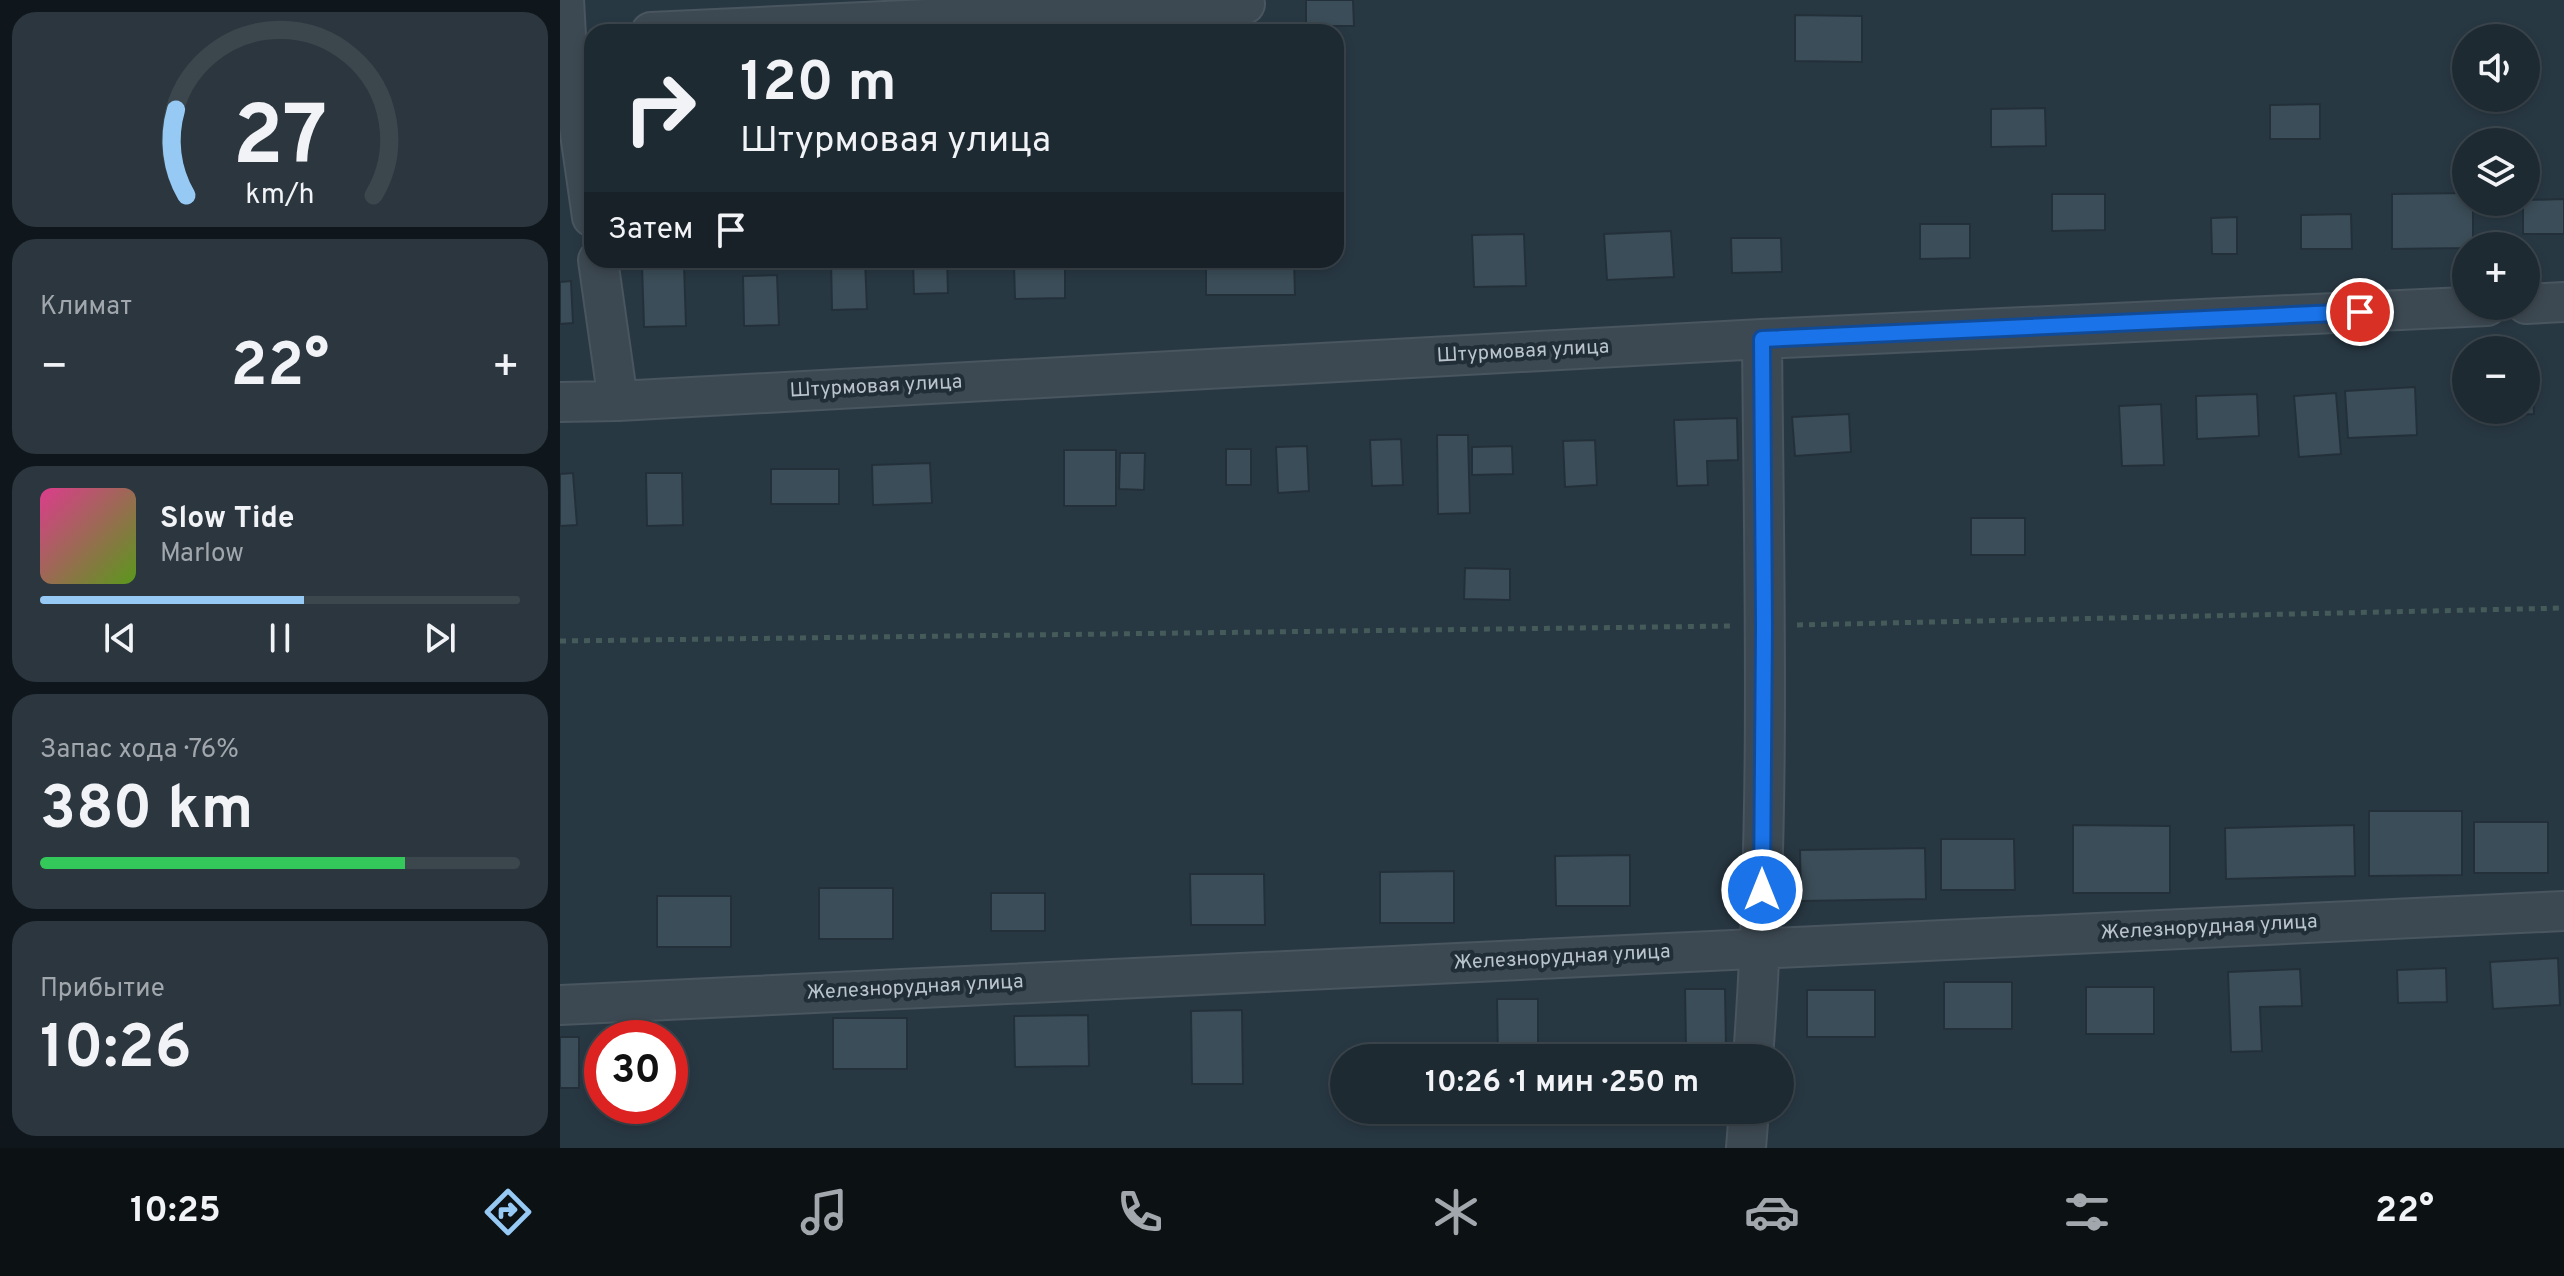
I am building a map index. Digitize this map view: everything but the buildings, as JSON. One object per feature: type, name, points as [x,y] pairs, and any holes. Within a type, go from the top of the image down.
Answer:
[{"type":"street","points":[[821,24],[1245,4]]},
{"type":"street","points":[[570,27],[584,148]]},
{"type":"street","points":[[599,268],[618,401]]},
{"type":"street","points":[[2540,303],[2564,302]]},
{"type":"street","name":"Штурмовая улица","points":[[560,402],[1762,339],[2452,308]]},
{"type":"street","points":[[1754,1044],[1761,948],[1764,626],[1762,339]]},
{"type":"street","name":"Железнорудная улица","points":[[560,1005],[2564,911]]},
{"type":"street","points":[[1746,1148],[1748,1124]]},
{"type":"path","points":[[560,641],[1764,626],[2564,608]]},
{"type":"route","points":[[1762,890],[1762,339],[2360,312]]}]
